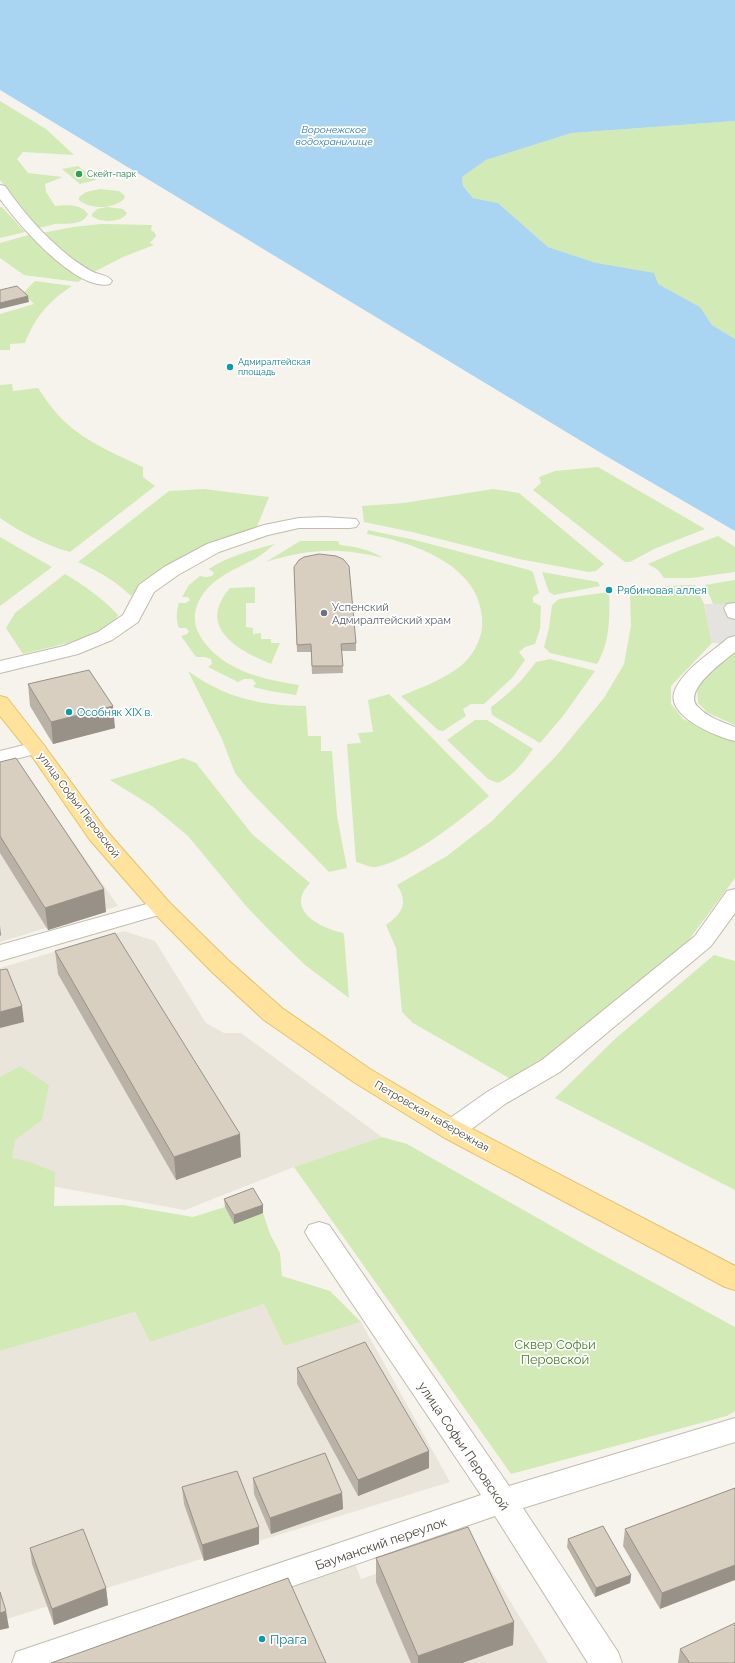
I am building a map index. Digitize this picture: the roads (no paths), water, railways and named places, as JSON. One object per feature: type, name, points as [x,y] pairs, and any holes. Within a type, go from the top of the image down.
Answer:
[{"type":"main road","name":"улица Софьи Перовской","points":[[0,702],[36,748],[98,835],[160,906]]},
{"type":"main road","name":"Петровская набережная","points":[[160,906],[220,966],[273,1014],[361,1075],[452,1130],[735,1279]]},
{"type":"street","points":[[0,189],[18,214],[63,258],[88,275],[105,281]]},
{"type":"street","points":[[0,667],[71,650],[105,636],[131,618],[146,590],[171,570],[213,548],[264,530],[299,523],[350,523]]},
{"type":"street","points":[[735,642],[689,682],[683,692],[684,702],[688,710],[700,719],[735,735]]},
{"type":"street","points":[[0,757],[36,748]]},
{"type":"street","points":[[452,1130],[496,1098],[551,1066],[703,941],[735,896]]},
{"type":"street","points":[[0,953],[160,906]]},
{"type":"street","name":"улица Софьи Перовской","points":[[319,1232],[502,1501],[606,1663]]},
{"type":"street","name":"Бауманский переулок","points":[[28,1663],[502,1501],[735,1430]]},
{"type":"water","name":"Воронежское водохранилище","points":[[0,0],[735,0],[735,121],[572,133],[486,160],[462,177],[463,186],[473,198],[498,203],[548,247],[596,263],[654,273],[658,284],[700,307],[712,325],[735,339],[735,531],[606,456],[0,90]]},
{"type":"place","name":"Скейт-парк","points":[[79,174]]},
{"type":"place","name":"Адмиралтейская площадь","points":[[230,367]]},
{"type":"place","name":"Рябиновая аллея","points":[[609,590]]},
{"type":"place","name":"Успенский Адмиралтейский храм","points":[[324,613]]},
{"type":"place","name":"Особняк XIX в.","points":[[69,712]]},
{"type":"place","name":"Прага","points":[[262,1639]]},
{"type":"park label","name":"Сквер Софьи Перовской","points":[[555,1352]]}]
